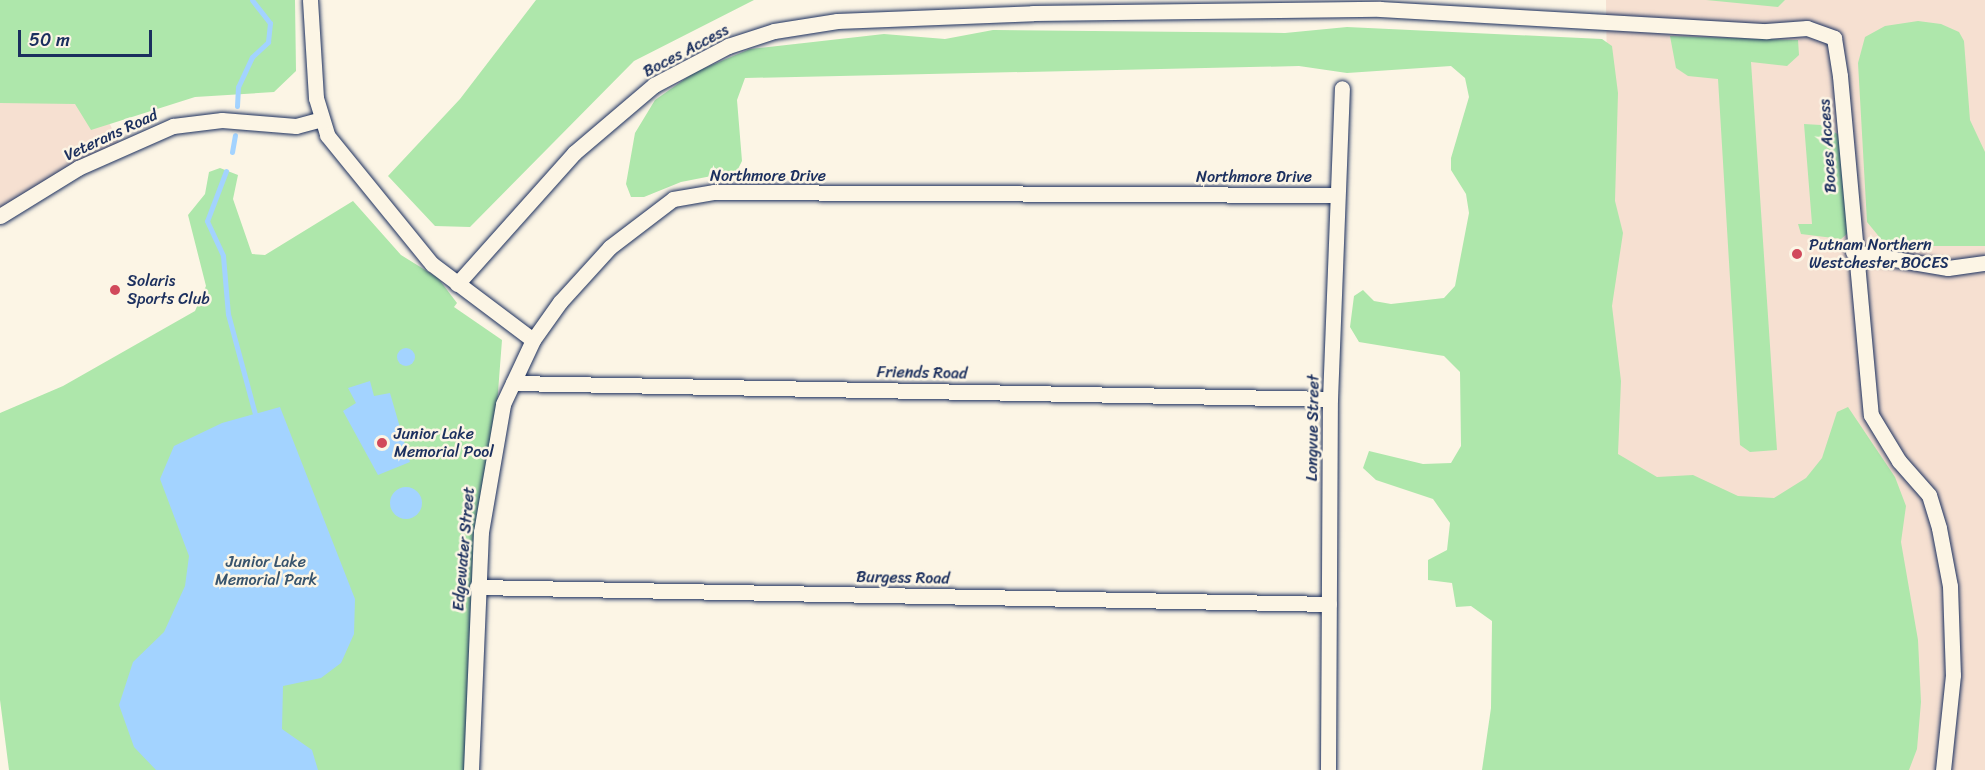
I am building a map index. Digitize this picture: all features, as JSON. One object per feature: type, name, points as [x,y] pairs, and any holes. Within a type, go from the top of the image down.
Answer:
[{"type":"street","points":[[310,0],[320,120],[399,226],[457,284],[533,340]]},
{"type":"street","name":"Boces Access","points":[[457,284],[574,153],[654,85],[728,46],[774,31],[837,21],[1033,13],[1380,9],[1766,31],[1807,28],[1834,38],[1865,392],[1871,415],[1899,461],[1935,508],[1950,586],[1953,675],[1943,770]]},
{"type":"street","name":"Longvue Street","points":[[1328,770],[1330,399],[1342,88]]},
{"type":"street","name":"Veterans Road","points":[[0,216],[78,168],[173,126],[222,120],[296,126],[320,120]]},
{"type":"street","name":"Northmore Drive","points":[[533,340],[610,247],[673,199],[714,192],[1337,195]]},
{"type":"street","points":[[1854,252],[1948,268],[1985,263]]},
{"type":"street","name":"Edgewater Street","points":[[471,770],[477,587],[491,456],[513,383],[533,340]]},
{"type":"street","name":"Friends Road","points":[[513,383],[1330,399]]},
{"type":"street","name":"Burgess Road","points":[[477,587],[1329,604]]},
{"type":"shaded area","name":"Putnam Northern Westchester BOCES","points":[[1606,0],[1985,0],[1985,770],[1895,770],[1613,509]]},
{"type":"shaded area","points":[[0,89],[94,92],[122,149],[0,216]]},
{"type":"green space","points":[[0,0],[295,0],[296,71],[274,92],[195,97],[91,130],[75,104],[0,103]]},
{"type":"green space","points":[[536,0],[754,0],[634,61],[470,227],[435,226],[388,176],[460,99]]},
{"type":"green space","points":[[1706,0],[1785,0],[1778,7]]},
{"type":"green space","points":[[1918,21],[1941,24],[1959,32],[1964,41],[1970,120],[1985,152],[1985,246],[1896,246],[1881,239],[1867,222],[1858,63],[1865,37],[1885,26]]},
{"type":"green space","points":[[1347,27],[1602,39],[1612,46],[1618,93],[1615,201],[1623,233],[1612,306],[1621,381],[1618,454],[1657,477],[1693,475],[1738,496],[1774,498],[1806,478],[1822,458],[1837,412],[1848,407],[1895,477],[1906,506],[1901,542],[1918,640],[1921,702],[1917,749],[1909,770],[1482,770],[1491,708],[1492,621],[1471,606],[1456,607],[1452,583],[1428,580],[1428,560],[1447,550],[1450,523],[1433,499],[1376,480],[1363,468],[1369,451],[1423,464],[1451,463],[1461,446],[1460,372],[1444,356],[1359,342],[1350,327],[1354,296],[1363,290],[1374,301],[1391,304],[1444,298],[1455,286],[1469,213],[1466,194],[1451,170],[1451,158],[1469,97],[1465,78],[1451,66],[1347,73],[1299,66],[745,78],[737,100],[742,161],[737,171],[681,182],[644,197],[631,197],[626,184],[635,133],[655,100],[695,72],[750,49],[884,34],[945,39],[993,30],[1285,33]]},
{"type":"green space","points":[[1670,36],[1798,40],[1799,55],[1787,66],[1751,62],[1777,450],[1750,452],[1740,445],[1718,79],[1688,76],[1676,68]]},
{"type":"green space","points":[[1804,124],[1821,125],[1845,138],[1848,233],[1841,239],[1801,234],[1798,224],[1812,224]]},
{"type":"green space","name":"Junior Lake Memorial Park","points":[[220,168],[238,175],[233,199],[252,254],[265,255],[353,201],[401,255],[438,278],[457,303],[454,307],[502,340],[469,770],[9,770],[0,700],[0,413],[63,386],[195,311],[206,286],[188,215],[205,194],[209,172]]},
{"type":"water","points":[[406,348],[412,351],[415,357],[412,363],[406,366],[400,363],[397,357],[400,351]]},
{"type":"water","name":"Junior Lake Memorial Pool","points":[[370,381],[374,396],[390,393],[410,462],[378,475],[343,411],[356,403],[348,388]]},
{"type":"water","points":[[280,407],[355,599],[354,634],[341,663],[321,678],[283,686],[282,729],[312,750],[318,770],[156,770],[134,747],[119,705],[133,662],[164,632],[185,586],[189,556],[160,479],[174,446],[222,423]]},
{"type":"water","points":[[406,487],[417,492],[422,503],[417,514],[406,519],[395,514],[390,503],[395,492]]},
{"type":"waterway","points":[[237,106],[238,87],[252,57],[268,42],[270,23],[252,0]]},
{"type":"waterway","points":[[232,152],[235,135]]},
{"type":"waterway","points":[[226,171],[207,221],[223,256],[228,314],[255,414]]},
{"type":"place","name":"Putnam Northern Westchester BOCES","points":[[1797,254]]},
{"type":"place","name":"Solaris Sports Club","points":[[115,290]]},
{"type":"place","name":"Junior Lake Memorial Pool","points":[[382,443]]}]
